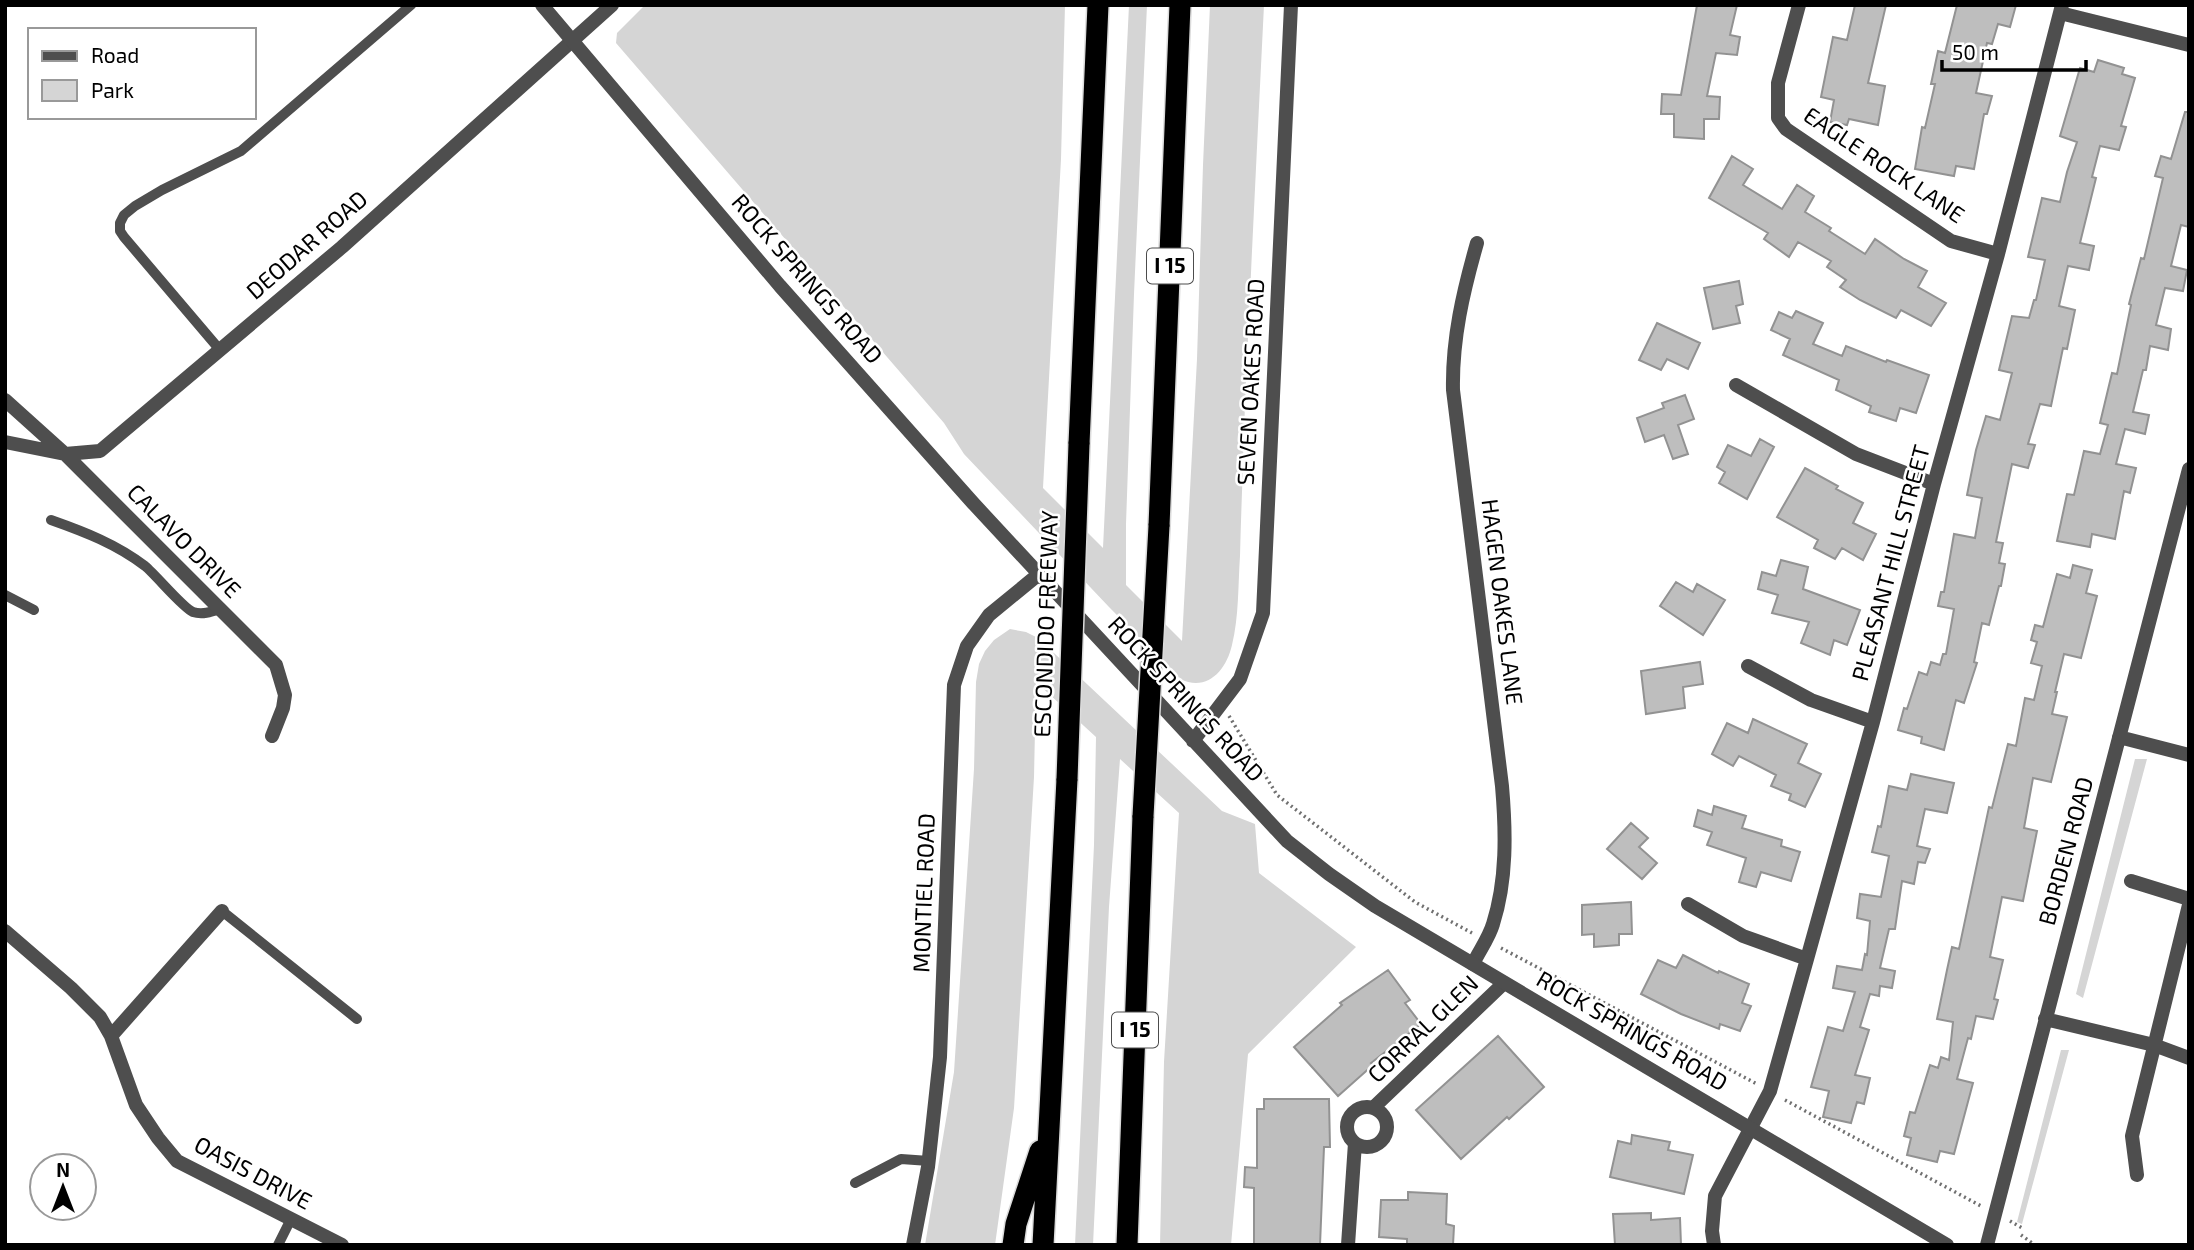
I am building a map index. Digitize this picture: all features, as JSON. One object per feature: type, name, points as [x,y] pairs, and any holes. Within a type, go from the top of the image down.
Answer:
[{"type":"highway","name":"ESCONDIDO FREEWAY","points":[[1043,1245],[1067,779],[1098,5]]},
{"type":"highway","name":"I 15","points":[[1127,1245],[1143,816],[1159,527],[1180,5]]},
{"type":"highway","points":[[1013,1245],[1016,1223],[1048,1126]]},
{"type":"street","name":"ROCK SPRINGS ROAD","points":[[542,5],[780,286],[973,503],[1287,841],[1375,906],[1947,1245]]},
{"type":"street","name":"DEODAR ROAD","points":[[5,442],[65,454],[100,451],[342,247],[612,5]]},
{"type":"street","name":"SEVEN OAKES ROAD","points":[[1193,741],[1240,679],[1263,613],[1291,5]]},
{"type":"street","name":"EAGLE ROCK LANE","points":[[1799,5],[1778,83],[1778,118],[1786,129],[1951,241],[1998,254]]},
{"type":"street","name":"PLEASANT HILL STREET","points":[[1714,1245],[1712,1231],[1715,1196],[1770,1091],[1807,960],[1998,254],[2061,9]]},
{"type":"street","points":[[2061,9],[2189,45]]},
{"type":"street","name":"HAGEN OAKES LANE","points":[[1473,964],[1493,926],[1503,874],[1505,842],[1502,786],[1453,390],[1455,334],[1477,243]]},
{"type":"street","points":[[1736,385],[1856,454],[1934,484]]},
{"type":"street","name":"CALAVO DRIVE","points":[[5,400],[65,454],[276,665],[285,695],[272,736]]},
{"type":"street","name":"BORDEN ROAD","points":[[1987,1245],[2189,469]]},
{"type":"street","name":"MONTIEL ROAD","points":[[913,1245],[929,1161],[940,1057],[954,685],[967,646],[989,615],[1039,574]]},
{"type":"street","points":[[1748,666],[1811,700],[1873,722]]},
{"type":"street","points":[[2119,737],[2189,755]]},
{"type":"street","points":[[2131,881],[2189,899]]},
{"type":"street","points":[[1688,904],[1743,936],[1807,960]]},
{"type":"street","points":[[2137,1175],[2132,1136],[2189,905]]},
{"type":"street","points":[[111,1036],[222,911]]},
{"type":"street","name":"OASIS DRIVE","points":[[5,931],[100,1017],[111,1036],[136,1105],[177,1161],[342,1245]]},
{"type":"street","name":"CORRAL GLEN","points":[[1373,1108],[1504,982]]},
{"type":"street","points":[[2045,1019],[2154,1045],[2189,1058]]},
{"type":"street","name":"CORRAL GLEN","points":[[1361,1108],[1373,1108],[1383,1115],[1387,1126],[1379,1143],[1367,1147],[1355,1143],[1347,1127],[1351,1115],[1361,1108]]},
{"type":"street","name":"CORRAL GLEN","points":[[1348,1245],[1355,1143]]},
{"type":"lane","points":[[220,349],[124,237],[120,231],[124,215],[162,190],[241,151],[411,5]]},
{"type":"lane","points":[[51,520],[97,536],[122,550],[147,568],[192,612],[207,613],[220,609]]},
{"type":"lane","points":[[5,596],[34,610]]},
{"type":"lane","points":[[222,911],[357,1019]]},
{"type":"lane","points":[[855,1183],[901,1160],[929,1161]]},
{"type":"lane","points":[[278,1245],[291,1219]]},
{"type":"path","points":[[1221,704],[1277,795],[1415,902],[1476,934]]},
{"type":"path","points":[[1500,947],[2024,1229]]},
{"type":"path","points":[[2021,1235],[2035,1245]]},
{"type":"green space","points":[[645,5],[1065,5],[1061,159],[1043,488],[1103,548],[1129,5],[1147,5],[1134,294],[1126,585],[1182,641],[1197,359],[1210,5],[1264,5],[1237,612],[1229,654],[1214,677],[1199,683],[1180,679],[964,454],[944,423],[616,43],[617,33]]},
{"type":"green space","points":[[1010,629],[1038,638],[1222,811],[1255,824],[1259,873],[1356,947],[1248,1054],[1231,1245],[1160,1245],[1164,1062],[1179,813],[1120,759],[1109,907],[1093,1245],[1075,1245],[1094,845],[1096,737],[1036,682],[1034,777],[1014,1108],[995,1245],[925,1245],[954,1072],[974,769],[976,682],[979,664],[985,651],[994,640]]},
{"type":"green space","points":[[2135,759],[2147,759],[2083,998],[2076,994]]},
{"type":"green space","points":[[2061,1050],[2069,1050],[2022,1224],[2017,1222]]},
{"type":"building","points":[[1697,5],[1737,5],[1730,35],[1740,37],[1737,55],[1716,53],[1707,96],[1720,97],[1719,119],[1704,119],[1704,139],[1674,137],[1674,114],[1661,114],[1662,94],[1681,95]]},
{"type":"building","points":[[1855,5],[1886,5],[1868,83],[1885,86],[1878,125],[1849,119],[1847,125],[1830,122],[1834,100],[1821,97],[1833,37],[1847,40]]},
{"type":"building","points":[[1957,5],[2016,5],[2010,27],[1998,24],[1992,44],[1987,43],[1976,93],[1992,96],[1987,114],[1984,114],[1974,169],[1956,166],[1954,176],[1915,169],[1922,127],[1925,128],[1935,84],[1931,84],[1938,51],[1945,53]]},
{"type":"building","points":[[2098,60],[2124,68],[2122,74],[2135,78],[2121,126],[2126,127],[2119,150],[2100,146],[2092,177],[2096,178],[2080,243],[2094,246],[2089,270],[2068,266],[2059,306],[2075,310],[2067,349],[2063,348],[2051,406],[2040,404],[2028,444],[2035,445],[2028,468],[2012,464],[1996,542],[2003,543],[1999,563],[2005,564],[2001,586],[1989,625],[1982,623],[1974,662],[1977,663],[1964,703],[1956,700],[1944,750],[1921,743],[1922,737],[1898,730],[1919,672],[1927,675],[1931,662],[1940,665],[1943,654],[1946,654],[1954,609],[1938,606],[1941,592],[1944,592],[1954,534],[1975,538],[1982,498],[1967,495],[1976,450],[1986,416],[2000,420],[2012,373],[1999,370],[2012,316],[2029,318],[2036,300],[2045,260],[2028,257],[2042,198],[2060,202],[2077,142],[2060,136],[2080,68],[2094,72]]},
{"type":"building","points":[[2185,112],[2189,112],[2189,227],[2181,225],[2171,266],[2187,270],[2183,291],[2165,288],[2156,325],[2171,329],[2168,350],[2150,346],[2146,370],[2143,370],[2133,412],[2149,415],[2145,434],[2125,429],[2116,464],[2136,468],[2130,493],[2124,491],[2115,539],[2092,534],[2090,547],[2057,541],[2067,494],[2074,495],[2084,451],[2100,454],[2108,425],[2100,423],[2112,373],[2117,374],[2131,305],[2129,304],[2141,258],[2144,259],[2163,178],[2155,176],[2161,156],[2171,159]]},
{"type":"building","points":[[1732,156],[1753,169],[1743,185],[1782,209],[1797,185],[1814,196],[1805,212],[1831,228],[1829,231],[1865,254],[1875,239],[1927,271],[1918,287],[1946,303],[1931,326],[1901,310],[1896,318],[1860,300],[1840,287],[1846,280],[1827,267],[1831,261],[1798,242],[1789,257],[1764,239],[1768,233],[1709,198]]},
{"type":"building","points":[[1739,281],[1743,304],[1736,306],[1740,323],[1713,329],[1704,288]]},
{"type":"building","points":[[1796,311],[1823,323],[1813,344],[1842,356],[1846,346],[1929,375],[1916,413],[1900,408],[1896,421],[1869,412],[1871,406],[1836,390],[1839,380],[1783,355],[1790,339],[1771,330],[1779,312],[1792,318]]},
{"type":"building","points":[[1657,323],[1700,343],[1688,369],[1667,359],[1661,370],[1639,360]]},
{"type":"building","points":[[1685,395],[1694,419],[1678,425],[1688,454],[1673,459],[1664,435],[1645,442],[1637,418],[1664,408],[1662,403]]},
{"type":"building","points":[[1760,439],[1774,447],[1747,499],[1719,483],[1725,472],[1717,467],[1728,445],[1751,456]]},
{"type":"building","points":[[1805,468],[1863,503],[1853,523],[1876,534],[1863,560],[1842,548],[1835,559],[1814,548],[1818,540],[1777,517]]},
{"type":"building","points":[[1781,560],[1808,567],[1803,589],[1860,610],[1847,645],[1834,640],[1830,655],[1801,643],[1809,622],[1772,613],[1778,595],[1758,589],[1762,572],[1776,576]]},
{"type":"building","points":[[2073,565],[2092,570],[2086,593],[2097,596],[2081,658],[2064,654],[2052,714],[2067,717],[2051,782],[2033,778],[2024,828],[2037,831],[2023,901],[2002,897],[1990,957],[2003,960],[1994,999],[1998,1000],[1993,1019],[1976,1016],[1971,1039],[1968,1038],[1957,1079],[1973,1083],[1954,1154],[1940,1151],[1937,1162],[1907,1155],[1911,1138],[1904,1136],[1910,1112],[1915,1113],[1930,1065],[1938,1068],[1941,1057],[1949,1060],[1953,1022],[1937,1019],[1952,947],[1959,949],[1989,807],[1992,808],[2008,744],[2016,746],[2025,698],[2034,700],[2042,666],[2031,663],[2037,642],[2031,640],[2035,625],[2043,627],[2057,574],[2070,578]]},
{"type":"building","points":[[1676,582],[1693,592],[1697,584],[1725,600],[1703,635],[1660,606]]},
{"type":"building","points":[[1700,662],[1703,684],[1683,687],[1685,708],[1646,714],[1641,671]]},
{"type":"building","points":[[1753,719],[1807,744],[1798,763],[1821,774],[1805,807],[1789,800],[1791,794],[1771,786],[1776,775],[1739,756],[1733,766],[1712,754],[1727,723],[1748,733]]},
{"type":"building","points":[[1911,774],[1954,783],[1947,813],[1925,809],[1917,846],[1930,849],[1925,863],[1918,862],[1914,884],[1902,881],[1895,929],[1889,929],[1880,968],[1895,971],[1892,988],[1880,986],[1879,996],[1870,994],[1860,1027],[1869,1030],[1855,1075],[1870,1078],[1864,1104],[1857,1102],[1851,1123],[1823,1117],[1829,1091],[1811,1087],[1828,1027],[1843,1031],[1855,992],[1833,988],[1837,966],[1862,970],[1865,954],[1867,955],[1870,921],[1857,918],[1860,894],[1881,897],[1889,856],[1872,852],[1878,826],[1881,827],[1889,786],[1907,790]]},
{"type":"building","points":[[1714,806],[1746,816],[1742,828],[1782,840],[1781,846],[1800,852],[1791,881],[1761,872],[1756,887],[1739,882],[1746,858],[1707,845],[1712,832],[1694,826],[1698,810],[1712,815]]},
{"type":"building","points":[[1631,823],[1648,838],[1639,847],[1657,863],[1642,879],[1607,849]]},
{"type":"building","points":[[1631,902],[1632,934],[1619,934],[1619,945],[1594,947],[1594,934],[1582,935],[1582,905]]},
{"type":"building","points":[[1683,955],[1718,973],[1719,971],[1749,984],[1742,1003],[1751,1006],[1740,1031],[1720,1024],[1719,1029],[1641,994],[1658,960],[1676,968]]},
{"type":"building","points":[[1388,970],[1410,1000],[1405,1003],[1421,1024],[1371,1063],[1373,1065],[1338,1096],[1294,1047],[1342,1005],[1340,1003]]},
{"type":"building","points":[[1498,1036],[1544,1087],[1461,1159],[1416,1110]]},
{"type":"building","points":[[1264,1099],[1329,1099],[1330,1147],[1324,1147],[1320,1245],[1254,1245],[1254,1188],[1244,1187],[1245,1167],[1257,1168],[1257,1109],[1264,1109]]},
{"type":"building","points":[[1632,1135],[1670,1142],[1668,1150],[1693,1155],[1684,1194],[1610,1177],[1618,1141],[1631,1144]]},
{"type":"building","points":[[1408,1192],[1447,1194],[1446,1224],[1454,1226],[1453,1245],[1407,1245],[1407,1239],[1379,1237],[1381,1200],[1408,1200]]},
{"type":"building","points":[[1651,1213],[1651,1220],[1680,1218],[1681,1245],[1615,1245],[1613,1214]]}]
